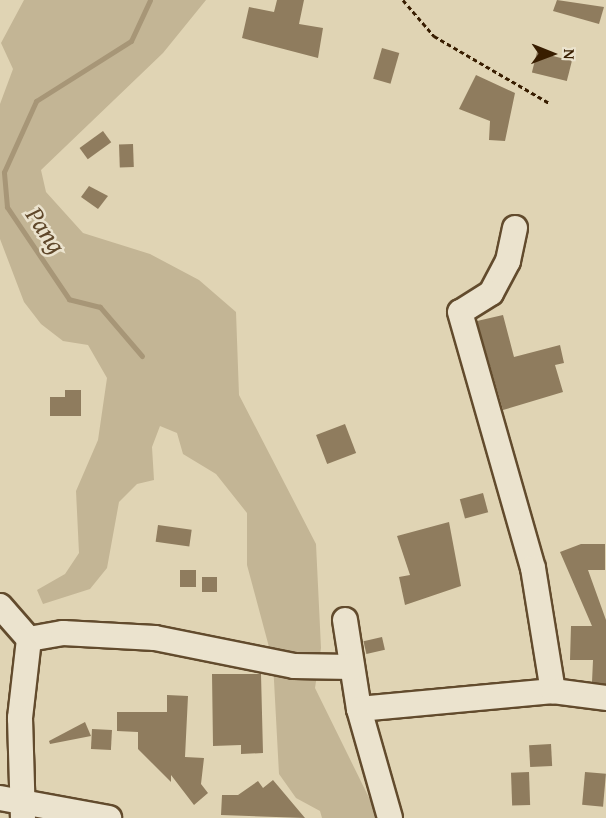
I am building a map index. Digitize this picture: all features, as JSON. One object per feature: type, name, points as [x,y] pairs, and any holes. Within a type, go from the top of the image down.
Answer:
[{"type":"street","points":[[515,228],[508,261],[491,293],[460,312],[533,568],[553,691]]},
{"type":"street","points":[[0,606],[29,639],[14,803],[109,818]]},
{"type":"street","points":[[345,620],[359,709],[390,818]]},
{"type":"street","points":[[29,639],[63,633],[155,638],[294,666],[352,667]]},
{"type":"street","points":[[359,709],[553,691],[606,698]]},
{"type":"path","points":[[403,0],[434,36],[549,104]]},
{"type":"shaded area","points":[[24,0],[206,0],[163,53],[41,170],[46,192],[83,233],[150,254],[199,280],[236,312],[239,395],[316,544],[321,648],[315,688],[379,818],[322,818],[320,811],[296,798],[279,774],[273,662],[247,565],[247,513],[216,474],[183,454],[177,433],[160,426],[152,447],[154,480],[137,484],[119,502],[107,568],[90,589],[43,604],[37,590],[65,574],[79,553],[76,491],[98,440],[107,378],[88,345],[63,341],[41,324],[24,302],[0,239],[0,104],[13,69],[1,43]]},
{"type":"building","points":[[277,0],[304,0],[299,24],[323,28],[318,58],[242,38],[249,7],[274,12]]},
{"type":"building","points":[[557,0],[604,7],[599,24],[553,11]]},
{"type":"building","points":[[382,48],[399,53],[390,84],[373,79]]},
{"type":"building","points":[[537,52],[572,61],[567,81],[532,72]]},
{"type":"building","points":[[476,75],[515,93],[505,141],[489,140],[490,121],[459,109]]},
{"type":"building","points":[[103,131],[111,142],[88,159],[80,148]]},
{"type":"building","points":[[119,144],[133,144],[134,167],[120,167]]},
{"type":"building","points":[[89,186],[108,196],[98,209],[81,197]]},
{"type":"building","points":[[503,315],[514,357],[560,345],[564,363],[555,365],[563,392],[503,410],[477,321]]},
{"type":"building","points":[[65,390],[81,390],[81,416],[50,416],[50,397],[65,397]]},
{"type":"building","points":[[345,424],[356,453],[327,464],[316,435]]},
{"type":"building","points":[[483,493],[488,512],[465,519],[460,499]]},
{"type":"building","points":[[449,522],[461,586],[405,605],[399,577],[410,575],[397,536]]},
{"type":"building","points":[[158,525],[192,530],[189,547],[156,542]]},
{"type":"building","points":[[581,544],[605,544],[605,570],[588,570],[606,620],[606,684],[592,682],[593,660],[570,660],[571,626],[592,626],[560,552]]},
{"type":"building","points":[[180,570],[196,570],[196,587],[180,587]]},
{"type":"building","points":[[202,577],[217,577],[217,592],[202,592]]},
{"type":"building","points":[[382,637],[385,650],[366,654],[363,641]]},
{"type":"building","points":[[212,674],[261,674],[263,753],[241,754],[241,745],[213,746]]},
{"type":"building","points":[[167,695],[188,696],[185,757],[204,758],[201,784],[208,793],[194,805],[171,775],[171,782],[138,749],[138,732],[117,731],[117,712],[167,712]]},
{"type":"building","points":[[85,722],[91,736],[50,744],[49,741]]},
{"type":"building","points":[[92,729],[112,730],[111,750],[91,749]]},
{"type":"building","points":[[551,744],[552,766],[530,767],[529,745]]},
{"type":"building","points":[[529,772],[530,805],[512,806],[511,773]]},
{"type":"building","points":[[585,772],[606,774],[603,807],[582,805]]},
{"type":"building","points":[[273,780],[305,818],[221,815],[222,795],[238,795],[258,781],[263,788]]},
{"type":"waterway","name":"Pang","points":[[142,356],[100,307],[69,299],[7,207],[4,172],[36,101],[131,41],[150,0]]}]
